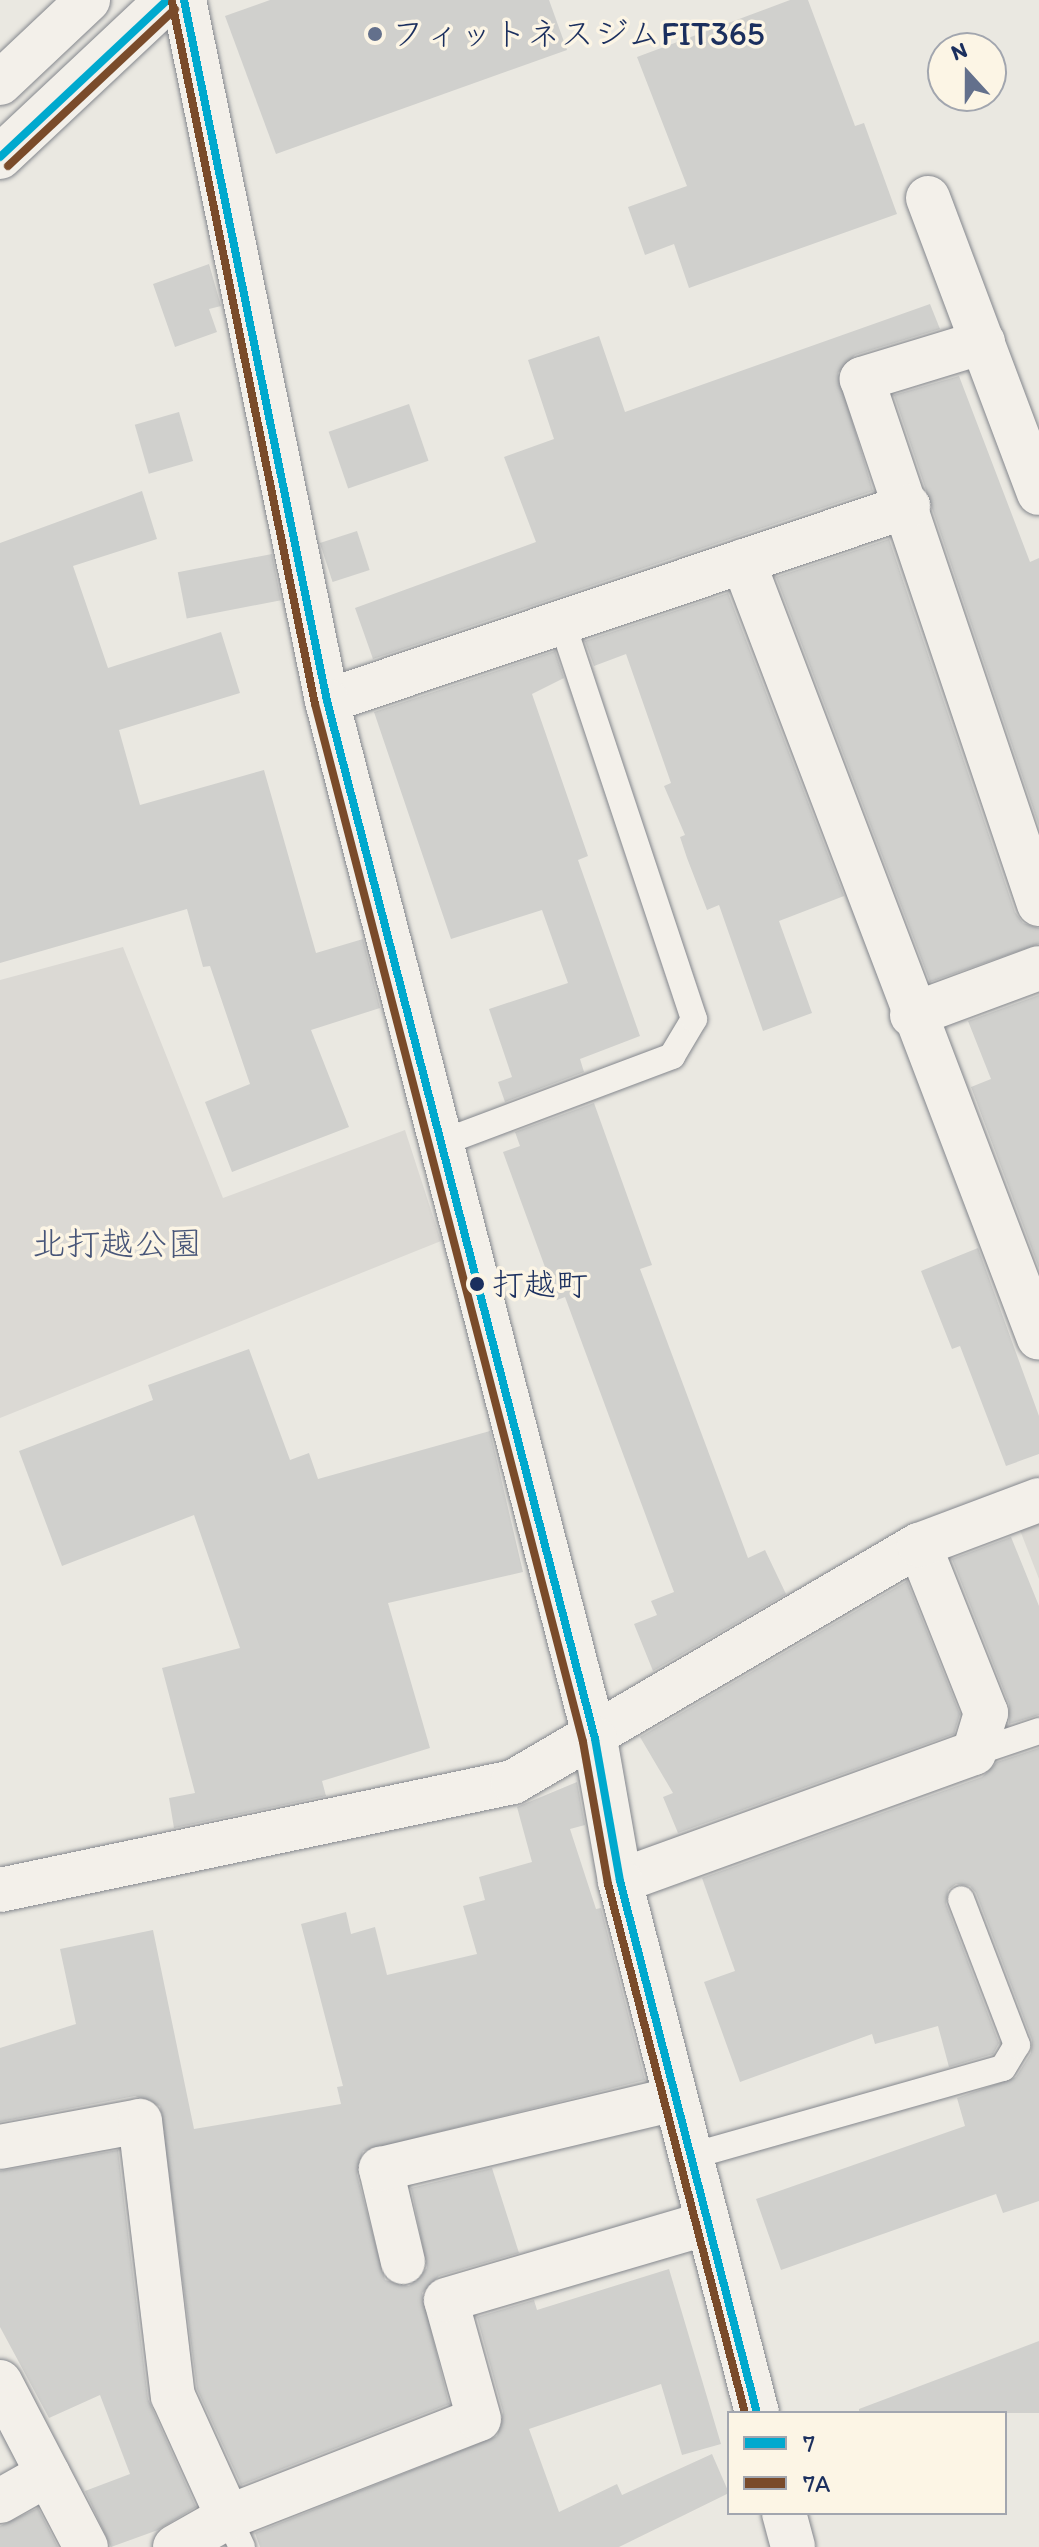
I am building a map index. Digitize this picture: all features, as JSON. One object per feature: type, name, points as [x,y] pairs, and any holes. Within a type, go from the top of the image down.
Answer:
[{"type":"main road","points":[[0,83],[88,0]]},
{"type":"main road","points":[[0,157],[167,0]]},
{"type":"main road","points":[[184,0],[327,701],[595,1739],[620,1881],[705,2224],[756,2411]]},
{"type":"main road","points":[[928,198],[1039,493]]},
{"type":"main road","points":[[983,342],[862,379],[908,506],[1039,904]]},
{"type":"main road","points":[[327,701],[908,506]]},
{"type":"main road","points":[[743,561],[912,1015],[1039,1338]]},
{"type":"main road","points":[[912,1015],[1039,968]]},
{"type":"main road","points":[[0,1890],[513,1782],[595,1739],[919,1545],[1039,1500]]},
{"type":"main road","points":[[620,1881],[974,1753],[986,1713],[919,1545]]},
{"type":"main road","points":[[403,2262],[381,2169],[674,2099]]},
{"type":"main road","points":[[0,2147],[140,2121],[173,2396],[235,2532]]},
{"type":"main road","points":[[175,2547],[235,2532],[479,2419],[446,2300],[705,2224]]},
{"type":"main road","points":[[0,2382],[86,2547]]},
{"type":"main road","points":[[0,2501],[48,2474]]},
{"type":"main road","points":[[785,2515],[793,2547]]},
{"type":"lane","points":[[441,1143],[672,1056],[694,1019],[562,622]]},
{"type":"lane","points":[[974,1753],[1039,1731]]},
{"type":"lane","points":[[688,2157],[1003,2068],[1017,2045],[961,1899]]},
{"type":"green space","name":"北打越公園","points":[[123,947],[223,1198],[405,1130],[441,1241],[0,1418],[0,980]]},
{"type":"green space","points":[[1039,1511],[1039,1579],[1016,1520]]},
{"type":"building","points":[[270,0],[549,0],[567,50],[276,154],[225,16]]},
{"type":"building","points":[[790,0],[808,0],[855,126],[864,123],[897,214],[689,288],[674,244],[645,255],[628,207],[687,186],[637,57]]},
{"type":"building","points":[[209,264],[221,306],[209,309],[217,332],[175,347],[153,284]]},
{"type":"building","points":[[930,304],[940,329],[855,355],[838,373],[873,491],[373,659],[355,608],[536,542],[504,457],[554,439],[528,360],[599,336],[625,412]]},
{"type":"building","points":[[959,376],[1030,562],[1039,558],[1039,826],[894,395]]},
{"type":"building","points":[[409,404],[429,461],[348,488],[329,432]]},
{"type":"building","points":[[179,412],[193,461],[149,474],[135,425]]},
{"type":"building","points":[[142,491],[157,539],[73,566],[108,668],[221,632],[240,693],[119,730],[140,805],[264,770],[316,953],[363,939],[380,1008],[311,1030],[349,1127],[232,1172],[205,1102],[250,1084],[210,966],[203,967],[187,909],[0,963],[0,543]]},
{"type":"building","points":[[357,531],[370,570],[333,582],[320,543]]},
{"type":"building","points":[[889,539],[1015,912],[1023,923],[1039,928],[1039,944],[930,982],[776,577]]},
{"type":"building","points":[[272,554],[281,600],[187,618],[178,572]]},
{"type":"building","points":[[728,593],[844,896],[779,921],[812,1013],[763,1031],[719,905],[707,910],[687,858],[680,837],[685,835],[664,786],[671,783],[626,654],[594,666],[585,641]]},
{"type":"building","points":[[555,651],[564,678],[532,694],[588,856],[578,860],[640,1036],[580,1059],[584,1072],[505,1102],[498,1082],[512,1077],[489,1009],[568,983],[542,910],[451,939],[374,712]]},
{"type":"building","points":[[1039,995],[1039,1268],[971,1087],[991,1079],[968,1021]]},
{"type":"building","points":[[594,1103],[652,1265],[640,1269],[748,1558],[765,1550],[786,1594],[653,1671],[634,1624],[657,1615],[651,1601],[674,1592],[565,1297],[557,1300],[503,1152],[520,1146],[515,1132]]},
{"type":"building","points":[[978,1248],[1039,1416],[1039,1454],[1006,1466],[960,1346],[952,1349],[921,1271]]},
{"type":"building","points":[[249,1349],[290,1460],[309,1453],[318,1479],[490,1431],[523,1572],[388,1603],[430,1748],[322,1781],[326,1796],[174,1828],[169,1798],[195,1793],[162,1668],[240,1648],[194,1515],[62,1566],[19,1451],[153,1400],[148,1385]]},
{"type":"building","points":[[1011,1537],[1039,1606],[1039,1715],[1009,1724],[1009,1704],[952,1559]]},
{"type":"building","points":[[907,1581],[960,1714],[954,1734],[678,1833],[663,1797],[673,1793],[640,1737]]},
{"type":"building","points":[[1039,1748],[1039,2201],[1003,2213],[996,2194],[781,2270],[756,2199],[965,2126],[957,2098],[1016,2077],[1031,2053],[1032,2040],[976,1893],[970,1886],[956,1884],[948,1890],[946,1904],[999,2043],[993,2054],[949,2067],[938,2026],[875,2044],[872,2034],[740,2082],[704,1982],[735,1971],[702,1878],[982,1777],[997,1762]]},
{"type":"building","points":[[577,1782],[585,1825],[570,1829],[596,1909],[601,1908],[645,2080],[363,2151],[357,2175],[385,2280],[409,2286],[427,2268],[411,2188],[492,2168],[519,2253],[439,2276],[422,2293],[449,2404],[241,2485],[197,2389],[160,2106],[135,2096],[0,2122],[0,2048],[76,2024],[60,1949],[153,1930],[194,2129],[341,2104],[337,2087],[343,2086],[301,1924],[346,1912],[351,1934],[375,1927],[387,1975],[477,1954],[463,1906],[485,1900],[479,1877],[532,1862],[517,1807]]},
{"type":"building","points":[[118,2150],[148,2399],[196,2507],[158,2530],[111,2547],[85,2491],[130,2474],[100,2395],[49,2418],[0,2327],[0,2171]]},
{"type":"building","points":[[669,2269],[721,2444],[682,2455],[661,2384],[529,2429],[559,2512],[617,2484],[622,2495],[712,2454],[727,2494],[619,2547],[260,2547],[255,2533],[497,2436],[503,2412],[477,2317],[534,2300],[537,2310]]},
{"type":"building","points":[[1039,2341],[1039,2413],[859,2409]]},
{"type":"building","points":[[38,2508],[58,2547],[0,2547],[0,2526]]},
{"type":"transit line","name":"7","points":[[0,157],[167,0]]},
{"type":"transit line","name":"7","points":[[184,0],[327,701],[595,1739],[620,1881],[756,2411]]},
{"type":"transit line","name":"7A","points":[[172,2],[315,704],[583,1742],[608,1884],[744,2411]]},
{"type":"transit line","name":"7A","points":[[8,166],[175,9]]},
{"type":"place","name":"フィットネスジムFIT365","points":[[375,34]]},
{"type":"place","name":"打越町","points":[[477,1284]]}]
